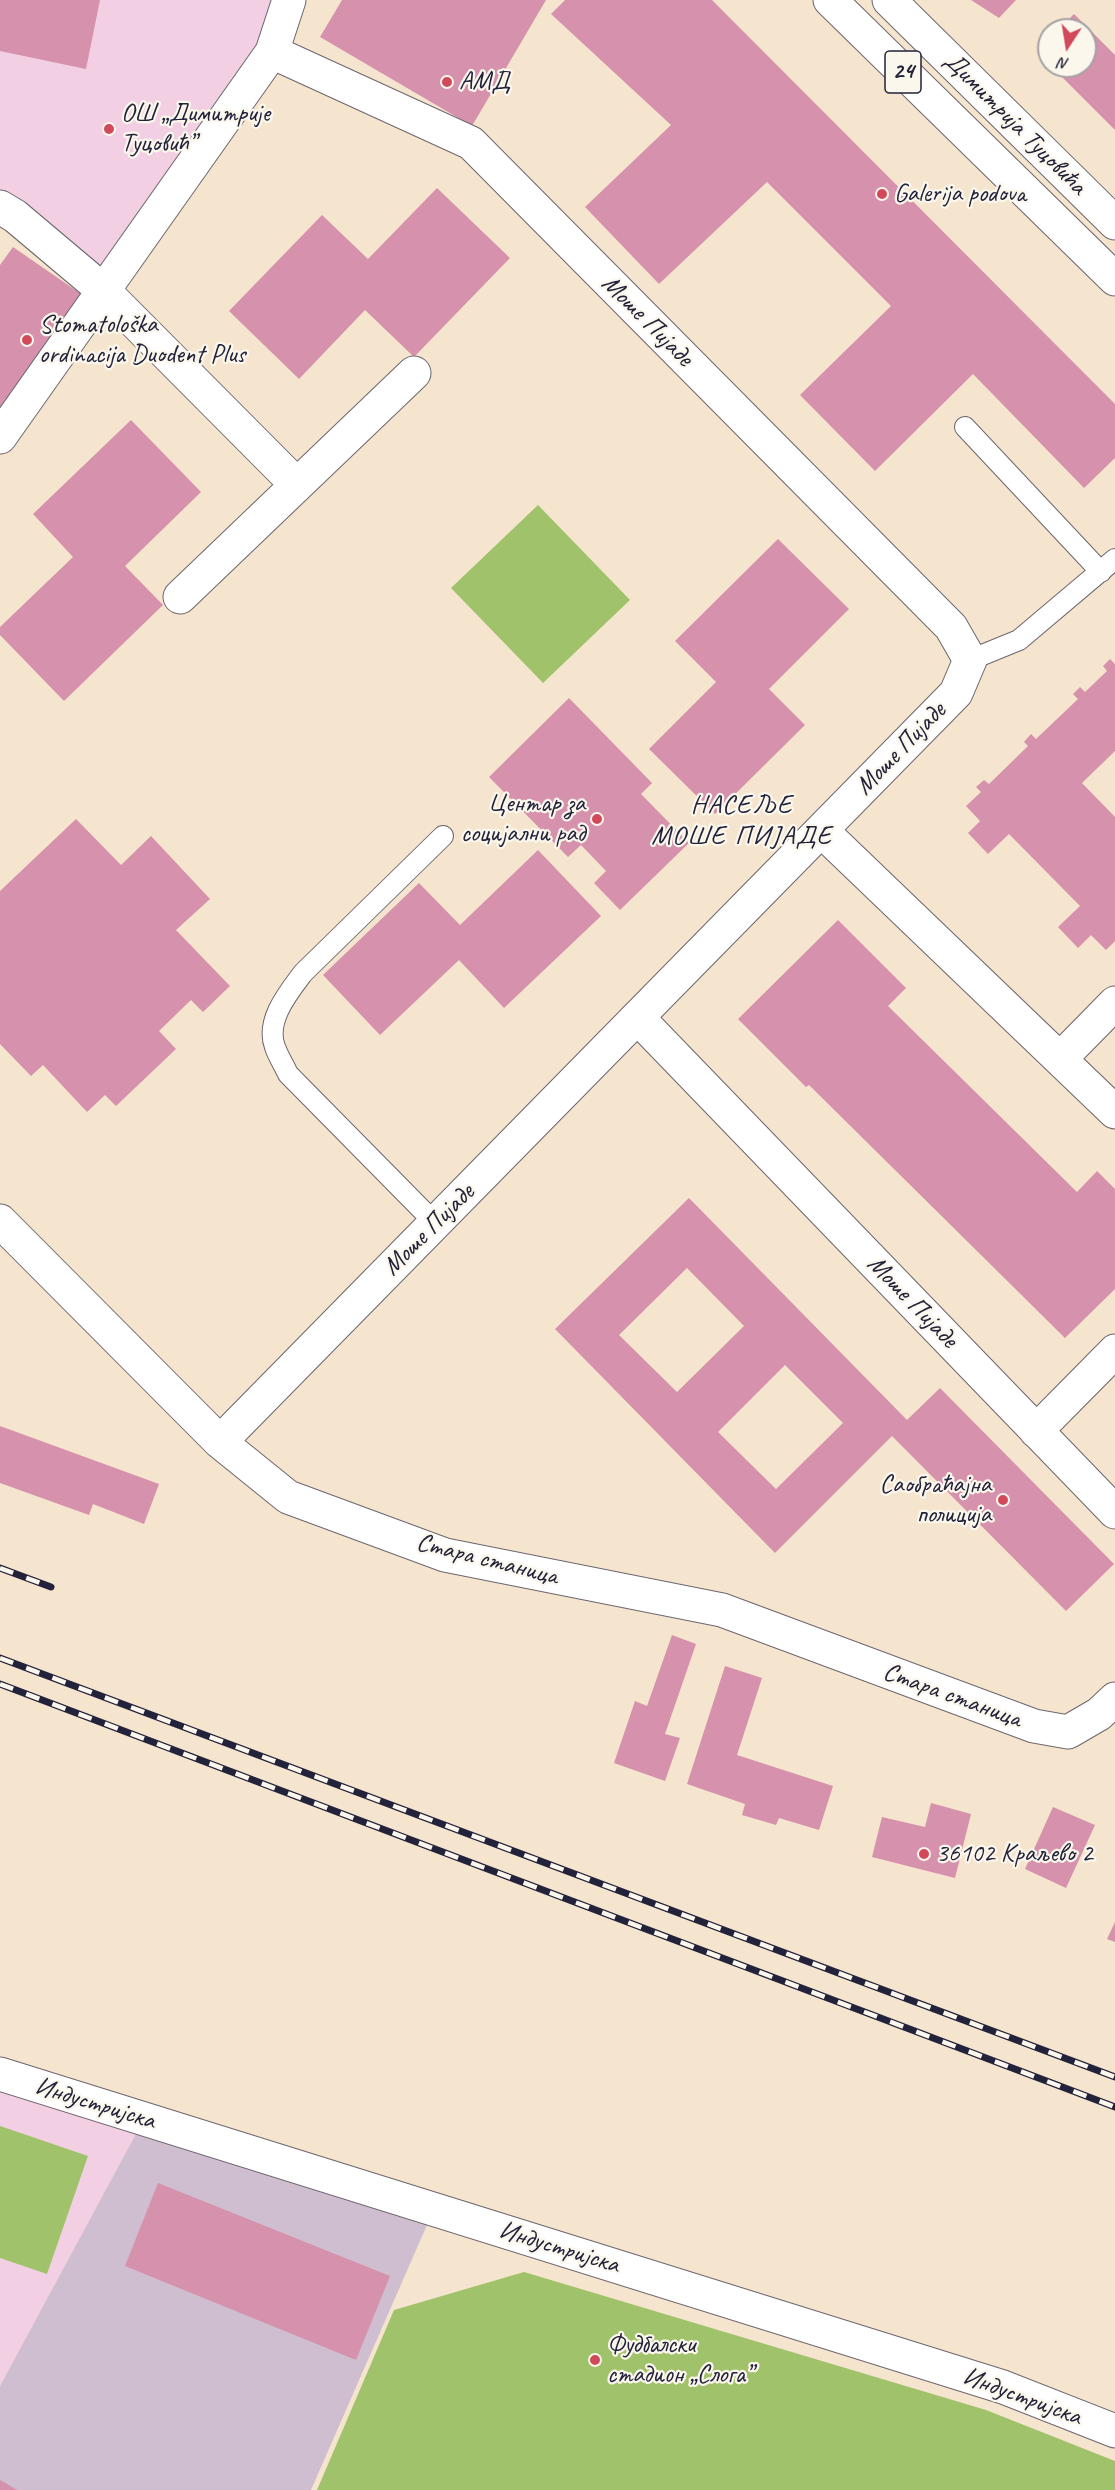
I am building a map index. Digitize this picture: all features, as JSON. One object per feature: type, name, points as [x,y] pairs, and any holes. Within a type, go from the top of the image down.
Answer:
[{"type":"street","points":[[0,436],[272,52],[289,0]]},
{"type":"street","name":"Димитрија Туцовића","points":[[830,0],[1115,279]]},
{"type":"street","name":"Димитрија Туцовића","points":[[889,0],[1115,223]]},
{"type":"street","name":"Моше Пијаде","points":[[220,1442],[956,693],[970,660],[951,627],[471,143],[272,52]]},
{"type":"street","points":[[0,207],[15,216],[104,291],[297,485]]},
{"type":"street","points":[[180,597],[414,373]]},
{"type":"street","points":[[822,831],[1115,1112]]},
{"type":"street","points":[[1060,1059],[1115,1003]]},
{"type":"street","name":"Моше Пијаде","points":[[638,1018],[1115,1512]]},
{"type":"street","name":"Стара станица","points":[[0,1221],[220,1442],[288,1497],[445,1555],[722,1610],[1034,1726],[1068,1732],[1099,1714],[1115,1699]]},
{"type":"street","points":[[1036,1431],[1115,1351]]},
{"type":"street","name":"Индустријска","points":[[0,2074],[1003,2387],[1115,2431]]},
{"type":"lane","points":[[965,427],[1108,566],[1019,640],[970,660]]},
{"type":"lane","points":[[436,1224],[288,1074],[274,1045],[275,1018],[286,996],[303,973],[443,836]]},
{"type":"shaded area","name":"ОШ „Димитрије Туцовић”","points":[[0,0],[289,0],[104,291],[0,207]]},
{"type":"shaded area","points":[[0,2074],[144,2119],[0,2386]]},
{"type":"shaded area","points":[[144,2119],[434,2209],[311,2490],[0,2490],[0,2386]]},
{"type":"green space","points":[[538,505],[630,600],[543,683],[451,588]]},
{"type":"green space","points":[[0,2126],[88,2156],[47,2274],[0,2258]]},
{"type":"green space","name":"Фудбалски стадион „Слога”","points":[[524,2272],[986,2410],[1115,2461],[1115,2490],[317,2490],[394,2310]]},
{"type":"building","points":[[0,0],[100,0],[86,69],[0,51]]},
{"type":"building","name":"АМД","points":[[342,0],[546,0],[472,126],[320,37]]},
{"type":"building","points":[[565,0],[712,0],[1115,404],[1115,458],[1084,488],[973,374],[875,471],[800,395],[891,306],[767,182],[659,284],[585,207],[671,125],[551,14]]},
{"type":"building","points":[[971,0],[1016,0],[999,18]]},
{"type":"building","points":[[1097,37],[1115,55],[1115,130],[1063,78],[1097,78]]},
{"type":"building","points":[[437,188],[510,258],[414,357],[365,310],[299,379],[229,311],[322,215],[368,259]]},
{"type":"building","name":"Stomatološka ordinacija Duodent Plus","points":[[13,247],[84,296],[0,417],[0,265]]},
{"type":"building","points":[[131,420],[201,492],[125,566],[163,605],[64,701],[0,635],[0,627],[73,557],[33,514]]},
{"type":"building","points":[[778,539],[849,609],[769,689],[805,725],[715,814],[649,749],[716,682],[675,641]]},
{"type":"building","points":[[1110,659],[1115,664],[1115,751],[1082,783],[1115,817],[1115,941],[1106,950],[1091,935],[1078,948],[1058,927],[1080,906],[1009,834],[988,854],[968,833],[980,821],[966,806],[981,792],[976,787],[984,780],[989,784],[1028,746],[1024,742],[1031,734],[1036,739],[1078,699],[1073,694],[1080,687],[1085,692],[1107,671],[1103,666]]},
{"type":"building","name":"Центар за социјални рад","points":[[569,698],[652,783],[641,794],[689,843],[620,910],[594,883],[606,871],[581,845],[568,857],[489,777]]},
{"type":"building","points":[[76,819],[121,865],[151,836],[210,899],[176,930],[230,986],[203,1012],[191,1000],[159,1031],[176,1049],[116,1106],[105,1095],[87,1112],[43,1065],[31,1076],[0,1044],[0,891]]},
{"type":"building","points":[[538,850],[601,916],[504,1008],[459,960],[380,1035],[323,975],[419,883],[460,925]]},
{"type":"building","points":[[838,920],[906,988],[888,1006],[1077,1192],[1097,1171],[1115,1189],[1115,1289],[1065,1338],[809,1085],[806,1087],[738,1019]]},
{"type":"building","points":[[689,1198],[907,1420],[940,1388],[1114,1564],[1066,1611],[892,1436],[775,1553],[555,1329]],"holes":[[[687,1268],[744,1326],[677,1392],[619,1335]],[[785,1365],[843,1423],[776,1489],[718,1432]]]},
{"type":"building","points":[[0,1426],[159,1484],[144,1524],[93,1504],[89,1515],[0,1483]]},
{"type":"building","points":[[672,1635],[696,1644],[665,1734],[680,1738],[665,1781],[614,1763],[635,1701],[647,1706]]},
{"type":"building","points":[[725,1666],[762,1678],[737,1755],[833,1786],[819,1830],[779,1818],[776,1825],[742,1815],[745,1804],[687,1784]]},
{"type":"building","points":[[931,1803],[971,1814],[955,1878],[872,1857],[882,1817],[925,1827]]},
{"type":"building","points":[[1053,1807],[1095,1825],[1066,1888],[1025,1869]]},
{"type":"building","points":[[1115,1922],[1115,1942],[1107,1939]]},
{"type":"building","points":[[158,2183],[390,2276],[356,2360],[125,2266]]},
{"type":"building","points":[[0,2480],[17,2490],[0,2490]]},
{"type":"railway","points":[[0,1568],[51,1587]]},
{"type":"railway","points":[[0,1658],[1115,2077]]},
{"type":"railway","points":[[0,1684],[1115,2107]]},
{"type":"place","name":"АМД","points":[[447,82]]},
{"type":"place","name":"ОШ „Димитрије Туцовић”","points":[[109,129]]},
{"type":"place","name":"Galerija podova","points":[[882,194]]},
{"type":"place","name":"Stomatološka ordinacija Duodent Plus","points":[[27,340]]},
{"type":"place","name":"Центар за социјални рад","points":[[597,819]]},
{"type":"place","name":"Саобраћајна полиција","points":[[1003,1500]]},
{"type":"place","name":"36102 Краљево 2","points":[[924,1854]]},
{"type":"place","name":"Фудбалски стадион „Слога”","points":[[595,2360]]},
{"type":"district","name":"НАСЕЉЕ МОШЕ ПИЈАДЕ","points":[[742,822]]}]
